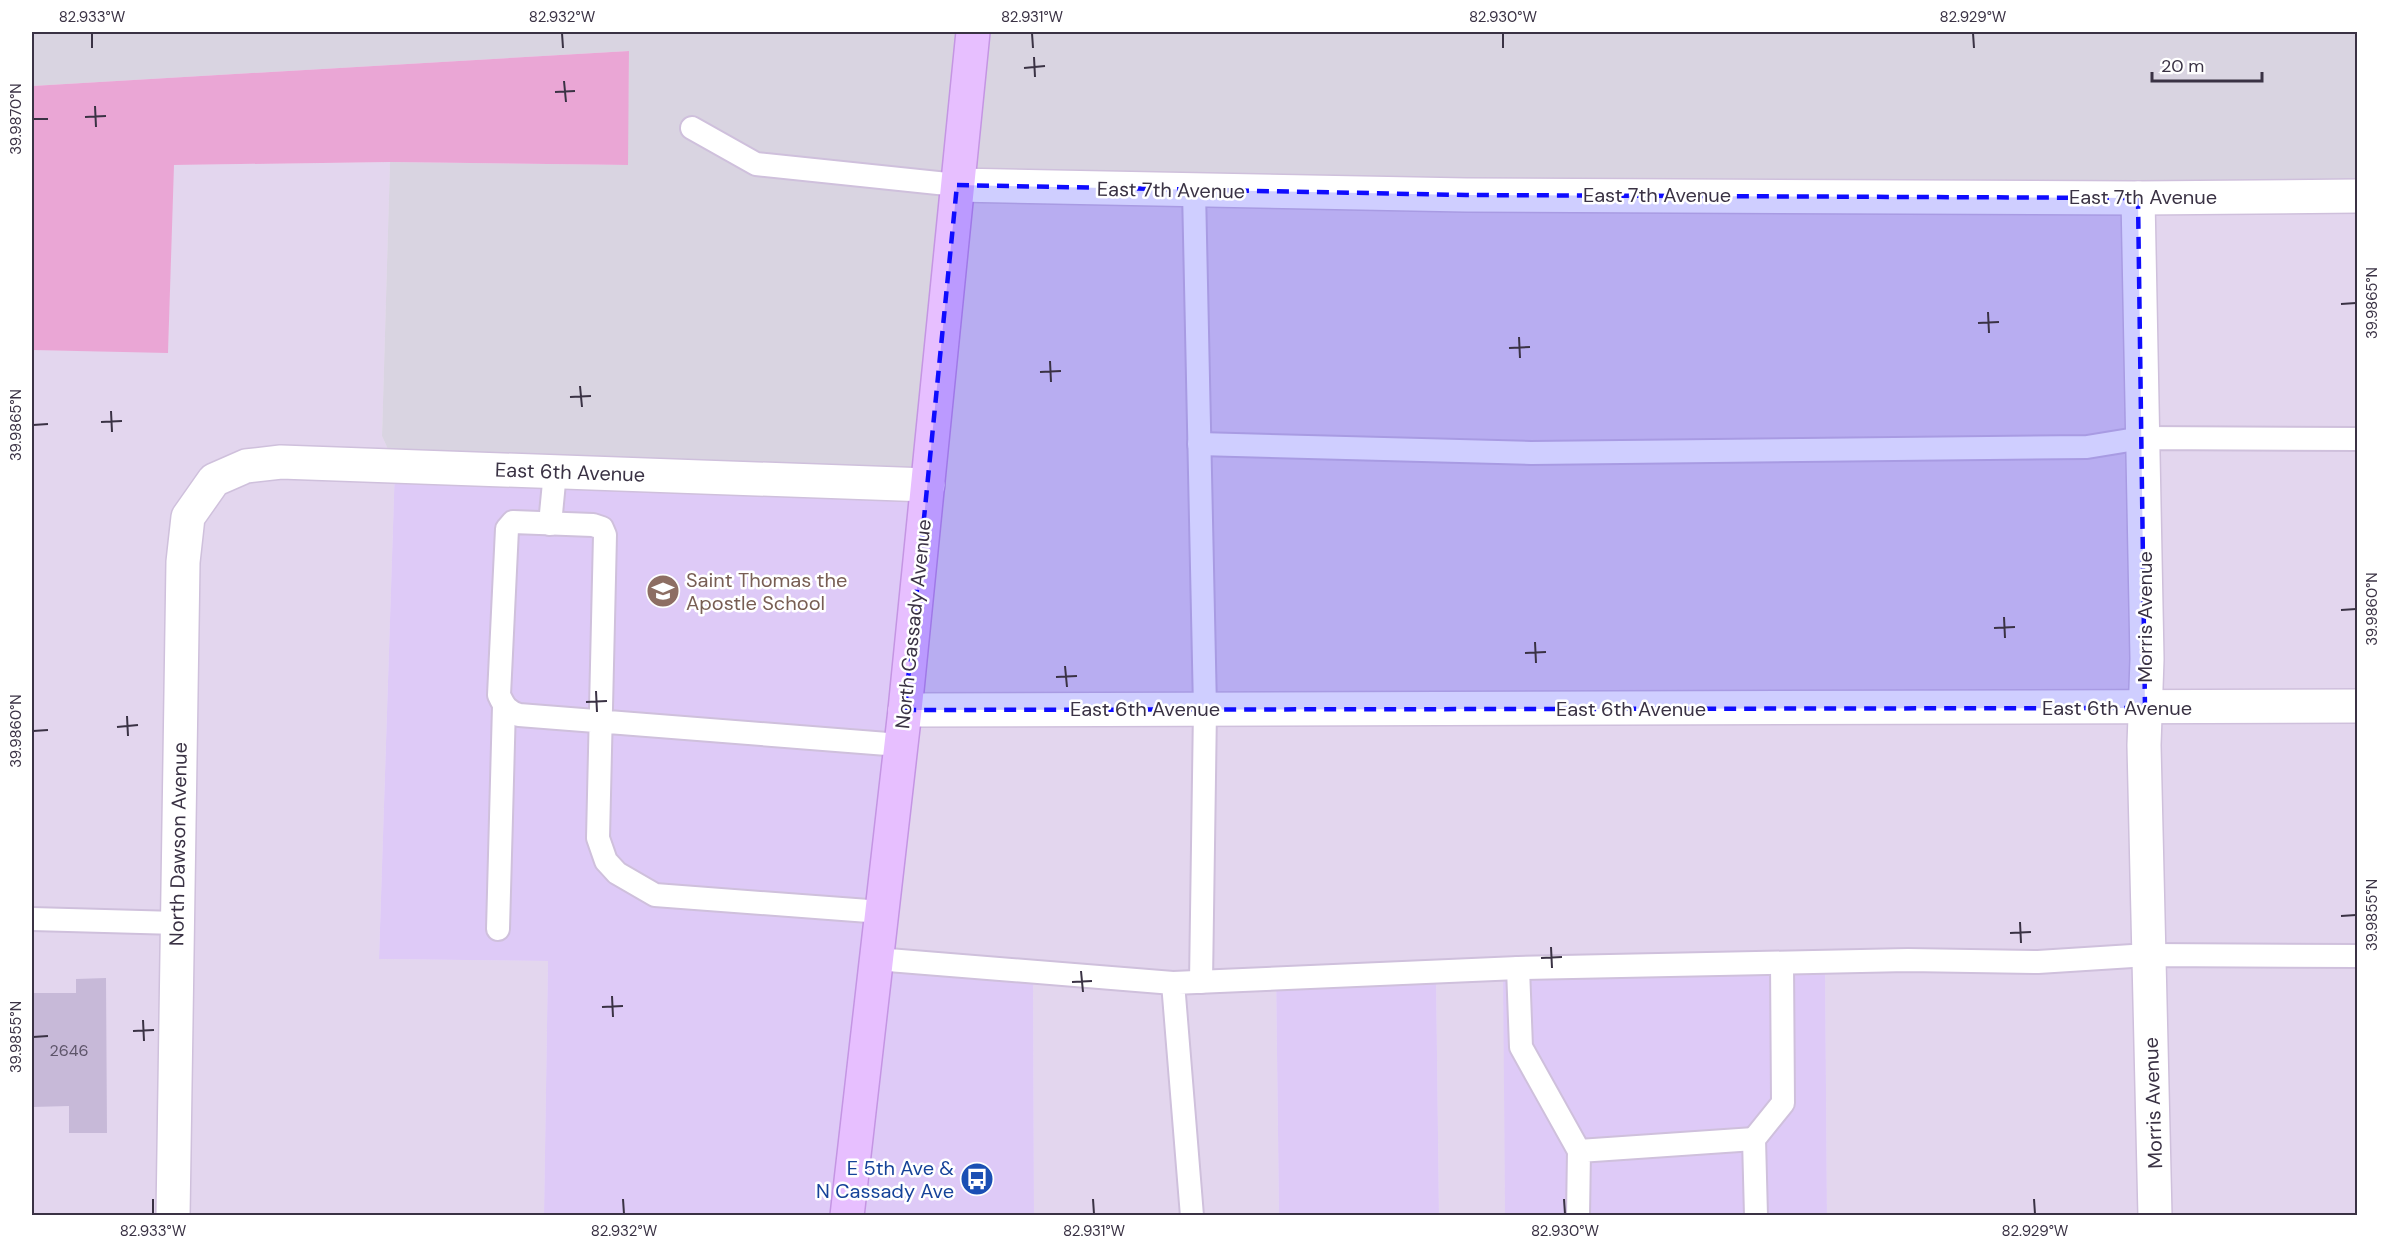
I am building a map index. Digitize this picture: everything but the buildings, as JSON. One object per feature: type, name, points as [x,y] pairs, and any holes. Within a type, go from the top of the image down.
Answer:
[{"type":"main road","name":"North Cassady Avenue","points":[[847,1215],[928,485],[973,32]]},
{"type":"street","name":"East 7th Avenue","points":[[957,185],[1466,195],[2138,198],[2358,196]]},
{"type":"street","name":"Morris Avenue","points":[[2138,198],[2147,659],[2144,745],[2155,1215]]},
{"type":"street","name":"East 6th Avenue","points":[[214,480],[246,466],[281,462],[928,485]]},
{"type":"street","name":"North Dawson Avenue","points":[[172,1215],[183,562],[188,517],[214,480]]},
{"type":"street","name":"East 6th Avenue","points":[[904,710],[2358,706]]},
{"type":"lane","points":[[692,128],[756,164],[957,185]]},
{"type":"lane","points":[[1194,190],[1205,709],[1201,982]]},
{"type":"lane","points":[[1199,444],[1531,453],[2087,447],[2142,438],[2358,439]]},
{"type":"lane","points":[[550,524],[555,472]]},
{"type":"lane","points":[[498,929],[504,706],[499,695],[507,529],[513,522],[593,525],[602,528],[605,535],[598,838],[606,861],[617,873],[655,895],[882,912]]},
{"type":"lane","points":[[504,706],[519,715],[900,746]]},
{"type":"lane","points":[[32,919],[177,923]]},
{"type":"lane","points":[[876,959],[1173,983],[1518,968],[1782,963],[2038,962],[2148,955],[2358,956]]},
{"type":"lane","points":[[1756,1215],[1754,1138],[1783,1103],[1782,963]]},
{"type":"lane","points":[[1518,968],[1521,1047],[1579,1151],[1578,1215]]},
{"type":"lane","points":[[1173,983],[1192,1215]]},
{"type":"lane","points":[[1579,1151],[1754,1138]]},
{"type":"highlighted area","points":[[957,185],[1466,195],[2138,198],[2145,708],[905,710]]},
{"type":"shaded area","points":[[32,32],[2357,32],[2358,189],[962,180],[927,486],[395,465],[382,436],[390,162],[627,165],[629,51],[32,86]]},
{"type":"shaded area","points":[[629,51],[628,165],[390,162],[174,165],[168,353],[32,350],[32,86]]},
{"type":"shaded area","points":[[390,162],[382,436],[395,465],[379,959],[548,961],[544,1215],[32,1216],[32,350],[168,352],[173,165]]},
{"type":"shaded area","points":[[961,180],[2357,189],[2357,1215],[1827,1215],[1825,960],[1504,962],[1505,1216],[1439,1215],[1436,971],[1276,973],[1279,1215],[1034,1215],[1033,967],[870,963]]},
{"type":"shaded area","points":[[395,465],[927,486],[870,962],[1033,967],[1034,1215],[544,1215],[548,961],[379,959]]},
{"type":"shaded area","points":[[1825,959],[1827,1215],[1505,1215],[1503,961]]},
{"type":"shaded area","points":[[1436,971],[1439,1215],[1279,1215],[1276,973]]},
{"type":"place","name":"Saint Thomas the Apostle School","points":[[663,591]]},
{"type":"place","name":"E 5th Ave & N Cassady Ave","points":[[977,1179]]}]
